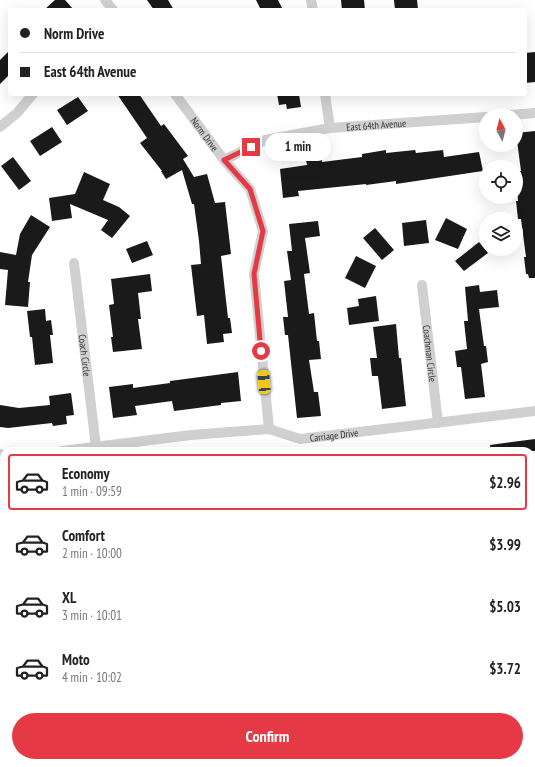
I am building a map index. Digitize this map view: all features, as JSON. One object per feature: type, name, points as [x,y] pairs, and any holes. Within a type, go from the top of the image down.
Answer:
[{"type":"street","points":[[105,0],[111,8]]},
{"type":"street","points":[[0,128],[17,113],[31,96]]},
{"type":"street","name":"Norm Drive","points":[[176,96],[224,160],[250,189],[263,231],[254,274],[269,429]]},
{"type":"street","points":[[325,96],[330,128]]},
{"type":"street","points":[[523,114],[535,113]]},
{"type":"street","name":"East 64th Avenue","points":[[224,160],[265,140],[330,128],[479,117]]},
{"type":"street","name":"Coach Circle","points":[[74,263],[96,447]]},
{"type":"street","name":"Coachman Circle","points":[[422,284],[438,423]]},
{"type":"street","name":"Carriage Drive","points":[[96,447],[191,434],[269,429],[300,439],[535,411]]},
{"type":"building","points":[[55,0],[65,0],[72,8],[46,8]]},
{"type":"building","points":[[147,0],[168,0],[173,8],[153,8]]},
{"type":"building","points":[[256,0],[278,0],[282,8],[260,8]]},
{"type":"building","points":[[341,0],[364,0],[365,8],[342,8]]},
{"type":"building","points":[[394,0],[417,0],[418,8],[395,8]]},
{"type":"building","points":[[8,52],[8,76],[0,84],[0,60]]},
{"type":"building","points":[[535,52],[535,82],[527,83],[527,53]]},
{"type":"building","points":[[118,96],[140,96],[161,126],[164,124],[188,156],[183,159],[194,177],[207,174],[215,203],[225,202],[231,254],[221,256],[228,318],[230,318],[232,333],[223,334],[224,342],[207,344],[204,315],[197,316],[191,265],[201,264],[199,241],[194,204],[192,204],[182,170],[166,179],[162,171],[140,143],[147,138]]},
{"type":"building","points":[[277,96],[299,96],[301,107],[287,109],[286,104],[279,105]]},
{"type":"building","points":[[78,97],[88,111],[67,125],[57,110]]},
{"type":"building","points":[[52,127],[62,142],[40,156],[30,141]]},
{"type":"building","points":[[535,131],[535,278],[529,278],[528,274],[526,274],[523,212],[517,212],[516,204],[523,204],[523,160],[520,160],[518,152],[523,152],[523,132]]},
{"type":"building","points":[[386,150],[386,153],[415,150],[416,153],[443,150],[444,157],[479,152],[481,160],[479,160],[479,172],[396,184],[396,181],[298,191],[299,196],[283,198],[280,169],[307,165],[306,160],[322,158],[322,162],[362,157],[362,154]]},
{"type":"building","points":[[13,157],[31,181],[19,190],[1,166]]},
{"type":"building","points":[[84,172],[110,184],[103,200],[119,207],[130,216],[112,238],[101,230],[108,220],[70,204],[72,218],[52,221],[49,198],[75,194]]},
{"type":"building","points":[[31,215],[50,227],[32,255],[28,282],[30,282],[28,307],[5,305],[8,270],[0,269],[0,252],[16,255],[20,234]]},
{"type":"building","points":[[446,218],[467,229],[458,249],[435,240]]},
{"type":"building","points":[[426,220],[429,243],[404,246],[402,223]]},
{"type":"building","points":[[318,221],[320,236],[305,238],[310,273],[304,274],[309,314],[314,313],[317,341],[319,341],[321,359],[309,360],[314,392],[318,392],[321,416],[297,418],[288,335],[285,335],[283,317],[288,317],[284,281],[291,280],[287,251],[292,251],[289,224]]},
{"type":"building","points":[[375,228],[394,250],[382,260],[363,238]]},
{"type":"building","points":[[147,241],[153,255],[132,263],[126,249]]},
{"type":"building","points":[[479,242],[479,256],[484,256],[464,271],[455,261]]},
{"type":"building","points":[[356,256],[376,266],[365,288],[345,278]]},
{"type":"building","points":[[150,274],[152,291],[138,293],[141,319],[138,319],[142,349],[113,352],[111,337],[113,337],[109,305],[114,304],[111,279]]},
{"type":"building","points":[[479,285],[480,292],[497,290],[499,307],[479,309],[484,346],[486,346],[488,362],[481,364],[485,397],[465,399],[461,367],[457,367],[455,351],[467,349],[464,321],[468,321],[465,287]]},
{"type":"building","points":[[376,296],[379,321],[349,325],[347,308],[359,306],[358,299]]},
{"type":"building","points":[[45,309],[46,321],[51,320],[53,335],[50,335],[53,363],[35,365],[27,311]]},
{"type":"building","points":[[396,324],[406,406],[382,409],[378,376],[372,376],[370,358],[377,358],[373,327]]},
{"type":"building","points":[[238,372],[241,401],[174,411],[172,401],[135,406],[137,415],[113,418],[109,387],[133,384],[133,388],[170,383],[170,381]]},
{"type":"building","points":[[71,393],[74,415],[66,416],[67,424],[53,426],[52,423],[8,428],[0,427],[0,405],[19,408],[50,405],[49,396]]},
{"type":"building","points":[[535,439],[535,447],[490,447],[490,445]]},
{"type":"route","points":[[251,147],[224,160],[250,189],[263,231],[254,274],[261,351]]}]
